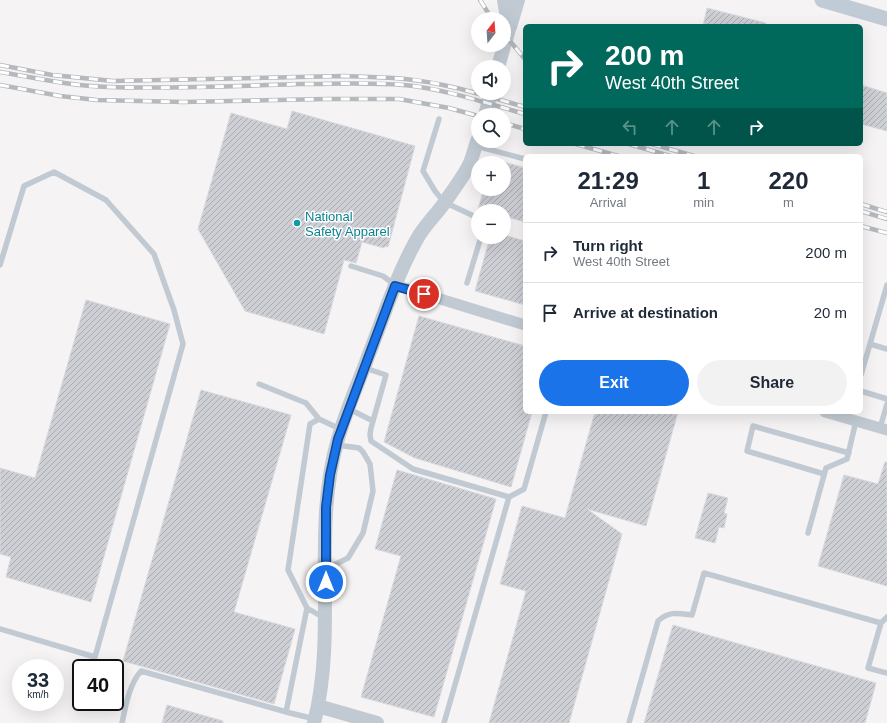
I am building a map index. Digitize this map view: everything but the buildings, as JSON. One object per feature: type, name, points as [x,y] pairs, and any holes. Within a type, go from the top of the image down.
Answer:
[{"type":"main road","points":[[822,0],[887,19]]},
{"type":"street","points":[[504,0],[506,12]]},
{"type":"street","points":[[511,23],[518,0]]},
{"type":"street","points":[[377,723],[316,716],[324,664],[326,620],[326,507],[330,475],[341,430],[395,286],[418,238],[469,164],[475,148]]},
{"type":"street","points":[[395,286],[523,324]]},
{"type":"street","points":[[836,414],[852,417],[884,429]]},
{"type":"lane","points":[[439,119],[423,171],[435,191],[444,202],[471,215]]},
{"type":"lane","points":[[494,148],[523,158]]},
{"type":"lane","points":[[0,265],[24,186],[54,172],[106,200],[154,254],[174,310],[183,344],[95,657],[0,629]]},
{"type":"lane","points":[[467,283],[479,244]]},
{"type":"lane","points":[[351,266],[383,276],[395,286]]},
{"type":"lane","points":[[863,368],[887,285]]},
{"type":"lane","points":[[870,344],[887,349]]},
{"type":"lane","points":[[364,368],[386,375],[373,420],[370,435],[371,441],[413,469],[509,497],[524,489],[545,414]]},
{"type":"lane","points":[[259,384],[306,403],[319,419],[341,430]]},
{"type":"lane","points":[[863,392],[887,399]]},
{"type":"lane","points":[[884,429],[887,404]]},
{"type":"lane","points":[[349,409],[373,420]]},
{"type":"lane","points":[[808,534],[826,468],[847,459],[852,417]]},
{"type":"lane","points":[[319,419],[310,424],[288,570],[307,608],[326,620]]},
{"type":"lane","points":[[824,474],[747,451],[753,426],[848,453]]},
{"type":"lane","points":[[326,569],[348,558],[364,533],[373,491],[370,464],[363,452],[359,448],[337,445]]},
{"type":"lane","points":[[444,723],[509,497]]},
{"type":"lane","points":[[629,723],[658,621],[664,615],[674,613],[692,615],[704,573],[882,623]]},
{"type":"lane","points":[[286,712],[307,608]]},
{"type":"lane","points":[[887,617],[882,623],[868,668],[887,673]]},
{"type":"lane","points":[[122,723],[127,701],[135,678],[141,670],[286,712],[316,716]]},
{"type":"railway","points":[[480,0],[488,12]]},
{"type":"railway","points":[[511,42],[523,57]]},
{"type":"railway","points":[[0,65],[52,75],[113,81],[344,76],[397,78],[451,87],[523,106]]},
{"type":"railway","points":[[0,72],[67,83],[132,88],[352,83],[404,85],[450,93],[523,113]]},
{"type":"railway","points":[[0,85],[60,96],[97,100],[183,102],[399,99],[449,108],[471,114]]},
{"type":"railway","points":[[511,125],[523,128]]},
{"type":"railway","points":[[583,146],[611,154]]},
{"type":"railway","points":[[636,146],[663,154]]},
{"type":"railway","points":[[659,146],[687,154]]},
{"type":"railway","points":[[863,205],[887,212]]},
{"type":"railway","points":[[863,212],[887,219]]},
{"type":"railway","points":[[863,227],[887,233]]},
{"type":"place","name":"National Safety Apparel","points":[[297,223]]},
{"type":"route","points":[[326,582],[326,507],[330,475],[338,439],[395,286],[424,294]]}]
